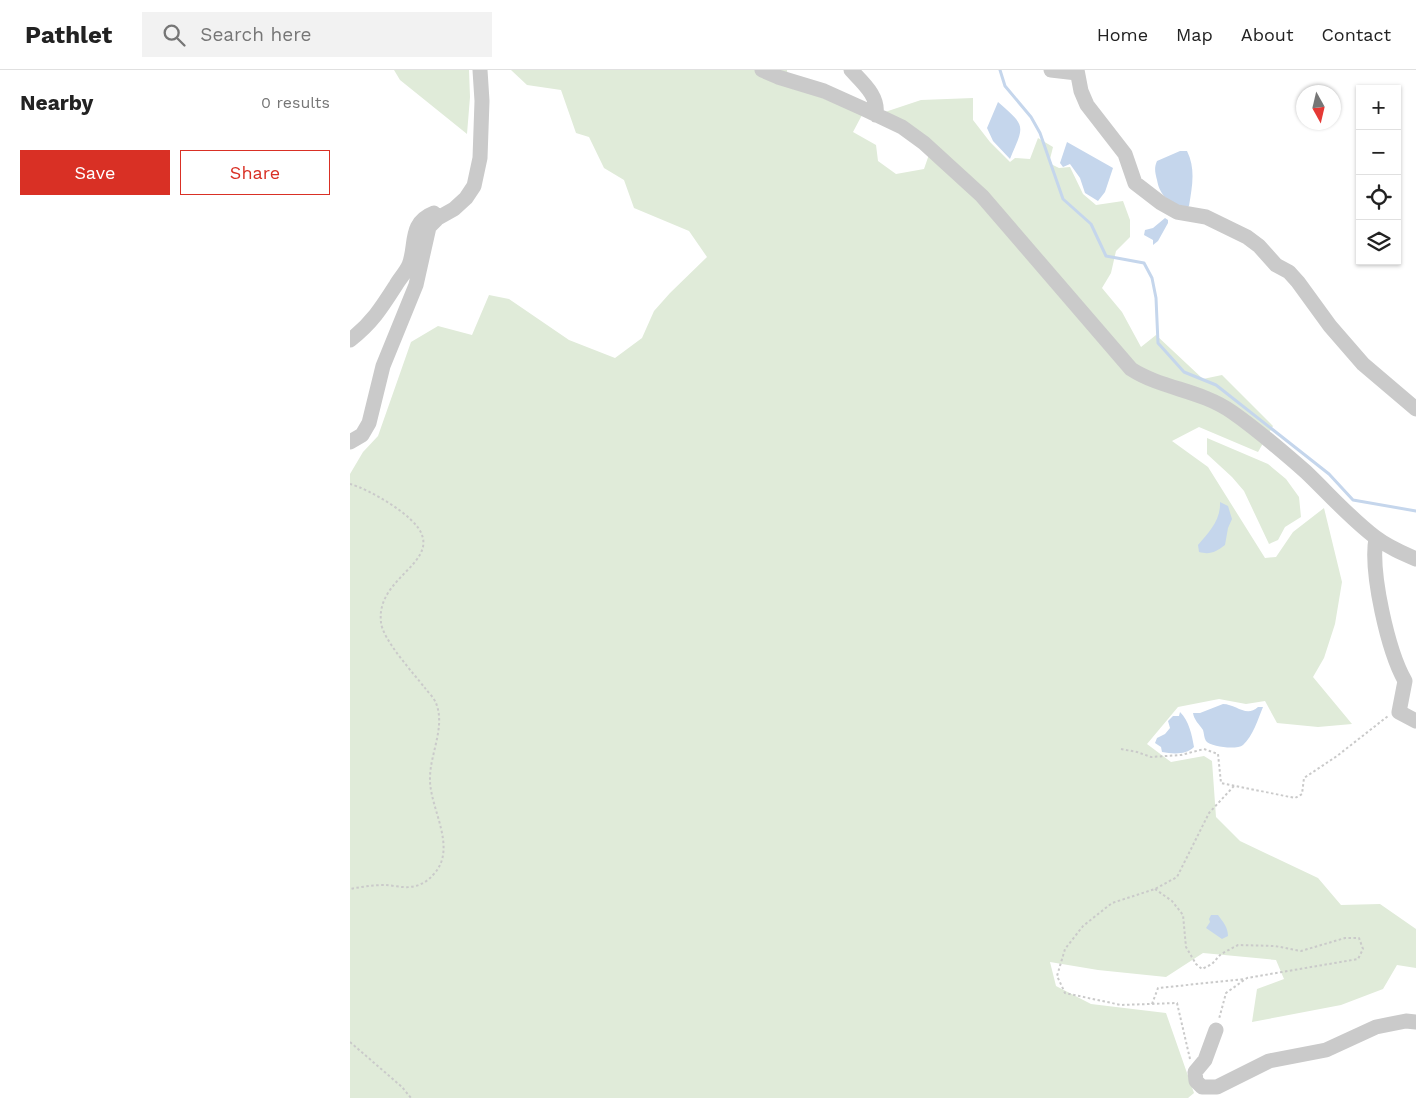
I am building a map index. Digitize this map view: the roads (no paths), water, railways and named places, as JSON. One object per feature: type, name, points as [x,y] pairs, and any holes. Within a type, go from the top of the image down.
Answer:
[{"type":"street","points":[[350,442],[362,435],[369,423],[383,366],[416,285],[429,227],[438,218],[461,203],[474,186],[480,158],[482,101],[480,70]]},
{"type":"street","points":[[762,70],[824,91],[902,127],[924,143],[954,168],[982,196],[1130,369],[1158,382],[1215,401],[1230,410],[1279,448],[1376,538],[1395,550],[1416,558]]},
{"type":"street","points":[[851,70],[873,95],[876,102],[876,115]]},
{"type":"street","points":[[1051,70],[1077,72],[1081,91],[1087,105],[1125,154],[1135,183],[1161,204],[1177,212],[1206,217],[1247,237],[1260,246],[1276,265],[1289,272],[1298,282],[1330,326],[1363,364],[1416,409]]},
{"type":"street","points":[[350,340],[378,314],[409,265],[415,230],[426,216],[461,203]]},
{"type":"street","points":[[1376,538],[1374,551],[1380,603],[1398,668],[1411,679],[1399,712],[1416,721]]},
{"type":"street","points":[[1216,1030],[1205,1060],[1195,1072],[1196,1081],[1202,1087],[1217,1086],[1269,1061],[1326,1050],[1376,1027],[1406,1021],[1416,1022]]},
{"type":"water","points":[[998,102],[1014,117],[1020,127],[1020,133],[1010,159],[993,141],[987,128]]},
{"type":"water","points":[[1067,142],[1113,168],[1105,192],[1098,201],[1085,193],[1080,178],[1070,164],[1063,167],[1060,163]]},
{"type":"water","points":[[1180,151],[1187,151],[1192,165],[1192,185],[1189,206],[1186,209],[1171,202],[1163,195],[1158,186],[1155,172],[1157,161]]},
{"type":"water","points":[[1165,218],[1168,220],[1168,223],[1158,241],[1153,245],[1153,240],[1144,235],[1145,230],[1153,228]]},
{"type":"water","points":[[1220,502],[1228,506],[1232,519],[1228,528],[1225,545],[1213,552],[1199,552],[1198,545],[1210,530],[1219,514]]},
{"type":"water","points":[[1223,704],[1245,711],[1263,707],[1250,737],[1240,747],[1224,747],[1209,743],[1205,740],[1203,730],[1194,718],[1193,713],[1200,713]]},
{"type":"water","points":[[1180,712],[1188,724],[1194,747],[1183,753],[1162,752],[1161,747],[1155,743],[1157,738],[1165,734],[1170,728],[1168,721],[1173,716],[1179,716]]},
{"type":"water","points":[[1211,915],[1218,915],[1226,927],[1228,936],[1222,939],[1206,928],[1210,922]]},
{"type":"waterway","points":[[1000,70],[1005,86],[1031,117],[1040,133],[1063,199],[1091,224],[1106,256],[1144,263],[1152,278],[1156,298],[1158,343],[1184,372],[1216,385],[1329,474],[1353,500],[1416,511]]}]
